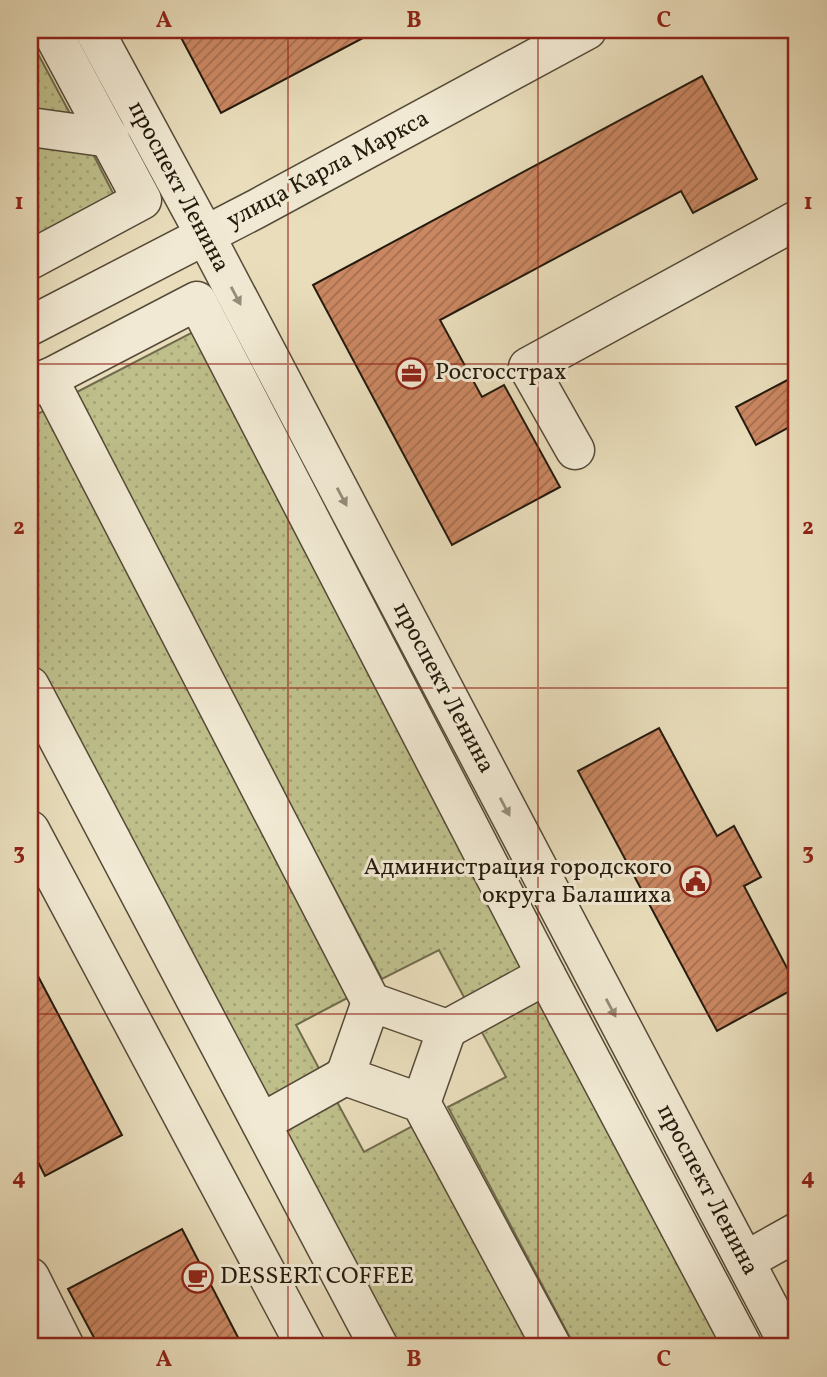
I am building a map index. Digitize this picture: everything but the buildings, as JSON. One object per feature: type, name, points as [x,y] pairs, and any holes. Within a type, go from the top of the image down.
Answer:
[{"type":"street","points":[[30,260],[142,200],[51,30]]},
{"type":"street","name":"проспект Ленина","points":[[94,30],[205,235],[790,1347]]},
{"type":"street","name":"улица Карла Маркса","points":[[30,326],[587,30]]},
{"type":"street","points":[[30,127],[110,138]]},
{"type":"street","points":[[575,450],[528,367],[797,220]]},
{"type":"street","points":[[447,1029],[371,1002],[39,383],[197,301],[546,975],[743,1347]]},
{"type":"street","points":[[30,686],[379,1347]]},
{"type":"street","points":[[30,830],[306,1347]]},
{"type":"street","points":[[421,1103],[447,1029],[546,975]]},
{"type":"street","points":[[261,1123],[345,1076],[371,1002]]},
{"type":"street","points":[[345,1076],[421,1103],[552,1347]]},
{"type":"street","points":[[745,1261],[797,1232]]},
{"type":"street","points":[[30,1278],[65,1347]]},
{"type":"green space","points":[[30,39],[74,121],[30,115]]},
{"type":"green space","points":[[30,141],[91,150],[116,199],[30,245]]},
{"type":"green space","points":[[193,332],[528,969],[466,1001],[439,950],[382,979],[73,394]]},
{"type":"green space","points":[[45,410],[353,995],[296,1025],[323,1076],[261,1109],[30,670],[30,418]]},
{"type":"green space","points":[[541,993],[728,1347],[575,1347],[448,1107],[506,1077],[478,1025]]},
{"type":"green space","points":[[336,1100],[364,1152],[420,1122],[539,1347],[387,1347],[274,1133]]},
{"type":"place","name":"Росгосстрах","points":[[412,373]]},
{"type":"place","name":"Администрация городского округа Балашиха","points":[[695,882]]},
{"type":"place","name":"DESSERT COFFEE","points":[[197,1277]]}]
